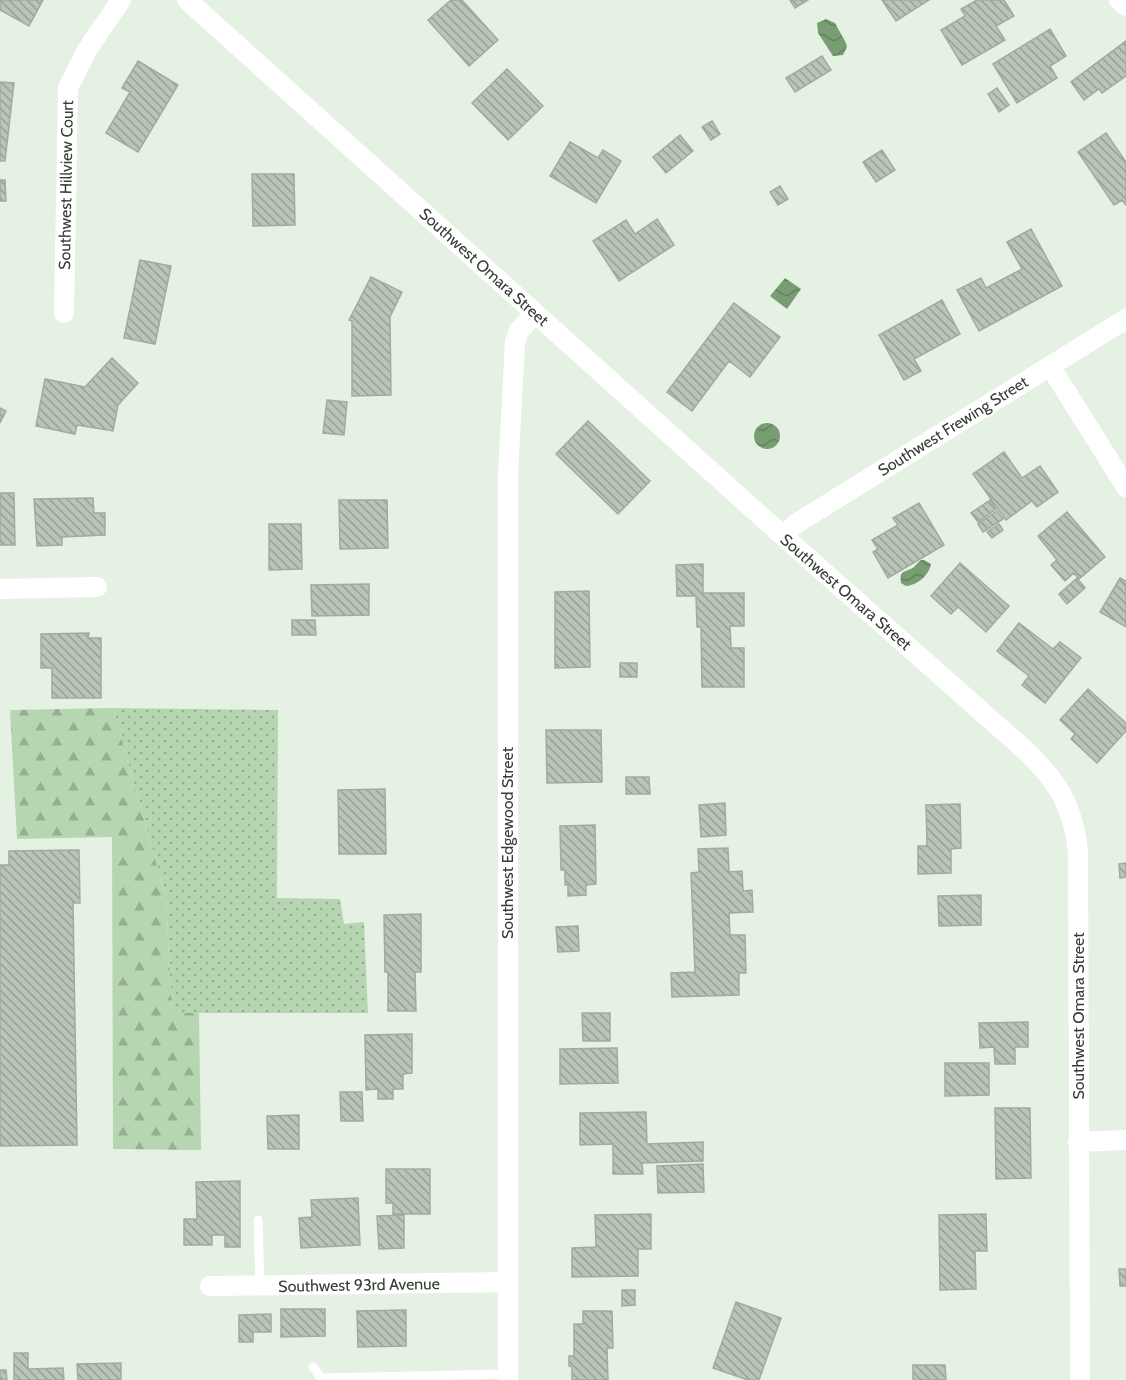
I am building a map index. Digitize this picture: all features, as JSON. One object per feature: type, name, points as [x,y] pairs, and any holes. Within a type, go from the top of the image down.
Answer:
[{"type":"street","name":"Southwest Hillview Court","points":[[64,313],[68,88],[87,50],[121,0]]},
{"type":"street","name":"Southwest Omara Street","points":[[187,0],[783,536],[1025,750],[1044,769],[1068,804],[1078,852],[1080,1380]]},
{"type":"street","points":[[1119,0],[1126,6]]},
{"type":"street","name":"Southwest Edgewood Street","points":[[508,1377],[508,475],[515,341],[519,331],[535,313]]},
{"type":"street","name":"Southwest Frewing Street","points":[[783,536],[797,523],[1126,319]]},
{"type":"street","points":[[1050,366],[1126,487]]},
{"type":"street","points":[[0,589],[97,588]]},
{"type":"street","points":[[1078,1142],[1126,1140]]},
{"type":"street","name":"Southwest 93rd Avenue","points":[[210,1286],[508,1282]]},
{"type":"lane","points":[[258,1220],[260,1286]]},
{"type":"lane","points":[[313,1367],[321,1378],[508,1377]]},
{"type":"green space","points":[[113,708],[278,710],[277,898],[340,899],[344,924],[364,922],[368,1013],[172,1013],[166,898]]},
{"type":"green space","points":[[113,708],[166,898],[172,1013],[199,1013],[201,1150],[113,1149],[112,837],[17,839],[10,710]]},
{"type":"water","points":[[826,19],[835,23],[846,43],[847,47],[843,55],[833,56],[818,33],[817,23]]},
{"type":"water","points":[[785,278],[801,289],[787,309],[770,296]]},
{"type":"water","points":[[767,423],[776,427],[780,436],[776,445],[767,449],[758,445],[754,436],[758,427]]},
{"type":"water","points":[[921,560],[931,564],[925,576],[919,582],[910,585],[906,586],[901,583],[902,573],[914,567]]},
{"type":"building","points":[[0,0],[43,0],[29,26],[0,10]]},
{"type":"building","points":[[451,0],[462,0],[498,40],[469,66],[428,20]]},
{"type":"building","points":[[790,0],[808,0],[795,8]]},
{"type":"building","points":[[882,0],[929,0],[896,21]]},
{"type":"building","points":[[977,0],[1004,0],[1014,16],[996,26],[1005,40],[962,65],[941,30],[965,16],[961,9]]},
{"type":"building","points":[[1050,29],[1066,56],[1050,66],[1057,78],[1017,103],[993,64]]},
{"type":"building","points":[[1126,41],[1126,76],[1102,93],[1099,89],[1084,100],[1071,82]]},
{"type":"building","points":[[822,56],[831,70],[795,92],[786,78]]},
{"type":"building","points":[[138,61],[178,85],[138,152],[106,133],[130,92],[122,88]]},
{"type":"building","points":[[507,69],[543,106],[508,140],[472,103]]},
{"type":"building","points":[[0,82],[14,83],[5,161],[0,161]]},
{"type":"building","points":[[997,88],[1009,105],[999,112],[988,94]]},
{"type":"building","points":[[712,121],[720,134],[711,140],[702,127]]},
{"type":"building","points":[[1106,133],[1126,162],[1126,205],[1122,200],[1114,205],[1078,152]]},
{"type":"building","points":[[680,135],[693,151],[666,173],[653,157]]},
{"type":"building","points":[[570,142],[598,158],[603,150],[621,161],[596,203],[550,176]]},
{"type":"building","points":[[882,150],[895,170],[876,182],[863,162]]},
{"type":"building","points":[[252,174],[294,174],[295,225],[253,226]]},
{"type":"building","points":[[0,180],[5,180],[6,201],[0,201]]},
{"type":"building","points":[[780,186],[788,199],[778,205],[770,192]]},
{"type":"building","points":[[657,219],[674,245],[619,281],[593,241],[626,220],[635,234]]},
{"type":"building","points":[[1031,229],[1062,286],[979,331],[957,290],[981,278],[986,288],[1022,269],[1007,242]]},
{"type":"building","points":[[140,260],[171,266],[155,344],[124,338]]},
{"type":"building","points":[[371,277],[402,292],[390,317],[391,395],[352,396],[352,321],[349,320]]},
{"type":"building","points":[[942,300],[960,334],[914,359],[921,371],[904,380],[879,335]]},
{"type":"building","points":[[734,303],[780,337],[750,377],[729,361],[692,411],[667,392]]},
{"type":"building","points":[[112,358],[138,383],[118,405],[113,431],[77,425],[75,434],[36,426],[45,379],[85,387]]},
{"type":"building","points":[[327,400],[347,402],[344,435],[323,433]]},
{"type":"building","points":[[0,408],[6,411],[0,423]]},
{"type":"building","points":[[588,421],[650,481],[618,514],[556,454]]},
{"type":"building","points":[[1004,452],[1022,478],[1040,466],[1058,492],[1037,507],[1032,501],[1006,520],[973,474]]},
{"type":"building","points":[[0,493],[14,493],[15,545],[0,545]]},
{"type":"building","points":[[93,498],[94,513],[105,513],[105,535],[62,537],[62,545],[37,546],[34,499]]},
{"type":"building","points":[[339,500],[387,500],[388,548],[340,549]]},
{"type":"building","points":[[990,500],[996,509],[978,522],[971,513]]},
{"type":"building","points":[[919,503],[944,545],[888,578],[873,552],[878,549],[872,540],[898,525],[893,518]]},
{"type":"building","points":[[997,511],[1003,519],[983,532],[978,524]]},
{"type":"building","points":[[1067,512],[1105,557],[1079,579],[1074,573],[1065,581],[1051,565],[1057,560],[1038,536]]},
{"type":"building","points":[[269,524],[301,524],[302,569],[269,570]]},
{"type":"building","points":[[999,524],[1003,530],[992,538],[987,532]]},
{"type":"building","points":[[960,563],[1009,606],[986,632],[958,607],[951,614],[931,596]]},
{"type":"building","points":[[703,564],[703,593],[744,593],[744,626],[730,626],[731,648],[744,648],[744,687],[702,687],[701,627],[697,627],[696,596],[677,596],[676,565]]},
{"type":"building","points":[[1077,578],[1085,588],[1067,604],[1059,594]]},
{"type":"building","points":[[1120,578],[1126,581],[1126,627],[1100,612]]},
{"type":"building","points":[[369,584],[369,615],[312,616],[311,585]]},
{"type":"building","points":[[589,591],[590,667],[555,668],[555,592]]},
{"type":"building","points":[[292,620],[315,620],[316,635],[292,635]]},
{"type":"building","points":[[1019,623],[1053,649],[1060,642],[1081,658],[1045,703],[1022,685],[1029,676],[997,651]]},
{"type":"building","points":[[89,633],[88,638],[101,638],[101,698],[52,698],[52,668],[41,668],[41,634]]},
{"type":"building","points":[[620,663],[637,663],[637,677],[620,677]]},
{"type":"building","points":[[1088,689],[1126,723],[1126,731],[1097,763],[1071,739],[1075,734],[1060,720]]},
{"type":"building","points":[[546,730],[601,730],[602,782],[547,783]]},
{"type":"building","points":[[626,777],[649,777],[650,794],[626,794]]},
{"type":"building","points":[[385,789],[386,854],[339,854],[338,790]]},
{"type":"building","points":[[725,803],[726,835],[701,837],[699,805]]},
{"type":"building","points":[[960,804],[961,848],[951,849],[951,873],[918,874],[918,846],[927,846],[926,805]]},
{"type":"building","points":[[595,825],[596,884],[586,885],[586,895],[568,896],[565,870],[561,870],[560,826]]},
{"type":"building","points":[[728,848],[729,872],[742,871],[743,891],[752,890],[753,912],[729,913],[730,935],[745,935],[746,973],[739,973],[739,995],[672,997],[671,973],[695,972],[691,873],[699,872],[698,849]]},
{"type":"building","points":[[79,850],[80,903],[73,903],[77,1145],[0,1146],[0,865],[9,865],[9,851]]},
{"type":"building","points":[[1126,863],[1126,877],[1120,878],[1119,864]]},
{"type":"building","points":[[981,895],[981,925],[939,926],[938,896]]},
{"type":"building","points":[[421,914],[421,972],[415,972],[416,1011],[388,1011],[384,915]]},
{"type":"building","points":[[578,926],[579,951],[558,952],[556,927]]},
{"type":"building","points":[[582,1013],[610,1013],[610,1041],[583,1041]]},
{"type":"building","points":[[1028,1022],[1028,1047],[1015,1047],[1015,1064],[995,1064],[994,1047],[980,1048],[979,1023]]},
{"type":"building","points":[[412,1034],[412,1073],[403,1074],[403,1089],[393,1089],[393,1099],[378,1099],[378,1089],[366,1090],[365,1035]]},
{"type":"building","points":[[617,1048],[618,1083],[560,1084],[560,1049]]},
{"type":"building","points":[[945,1063],[989,1063],[989,1095],[945,1096]]},
{"type":"building","points":[[340,1092],[362,1092],[363,1121],[341,1121]]},
{"type":"building","points":[[995,1108],[1030,1108],[1031,1178],[996,1179]]},
{"type":"building","points":[[646,1112],[647,1144],[703,1142],[703,1161],[642,1163],[643,1174],[613,1174],[613,1144],[580,1145],[580,1113]]},
{"type":"building","points":[[299,1115],[299,1149],[268,1149],[267,1116]]},
{"type":"building","points":[[703,1164],[704,1192],[658,1193],[657,1166]]},
{"type":"building","points":[[386,1169],[430,1169],[430,1214],[393,1214],[393,1203],[386,1203]]},
{"type":"building","points":[[240,1181],[240,1247],[225,1247],[225,1235],[212,1235],[212,1245],[184,1245],[184,1219],[197,1219],[196,1182]]},
{"type":"building","points":[[358,1198],[360,1245],[301,1248],[299,1218],[312,1217],[311,1200]]},
{"type":"building","points":[[651,1214],[651,1249],[638,1249],[638,1276],[572,1277],[572,1248],[596,1247],[595,1215]]},
{"type":"building","points":[[986,1214],[987,1251],[975,1251],[976,1289],[940,1290],[939,1215]]},
{"type":"building","points":[[404,1215],[404,1248],[379,1249],[377,1216]]},
{"type":"building","points":[[1119,1269],[1126,1269],[1126,1286],[1120,1286]]},
{"type":"building","points":[[622,1290],[635,1290],[635,1305],[622,1306]]},
{"type":"building","points":[[736,1302],[781,1318],[759,1380],[748,1380],[713,1368]]},
{"type":"building","points":[[281,1309],[325,1309],[325,1336],[281,1337]]},
{"type":"building","points":[[406,1310],[406,1346],[358,1347],[357,1311]]},
{"type":"building","points":[[583,1311],[612,1311],[613,1348],[607,1348],[608,1380],[572,1380],[569,1356],[574,1356],[574,1324],[583,1324]]},
{"type":"building","points":[[271,1314],[271,1332],[253,1332],[253,1342],[239,1342],[239,1315]]},
{"type":"building","points":[[14,1353],[28,1353],[28,1369],[63,1368],[64,1380],[14,1380]]},
{"type":"building","points":[[121,1363],[121,1380],[78,1380],[77,1364]]},
{"type":"building","points":[[913,1365],[945,1365],[946,1380],[913,1380]]},
{"type":"building","points":[[0,1370],[6,1370],[7,1380],[0,1380]]}]
